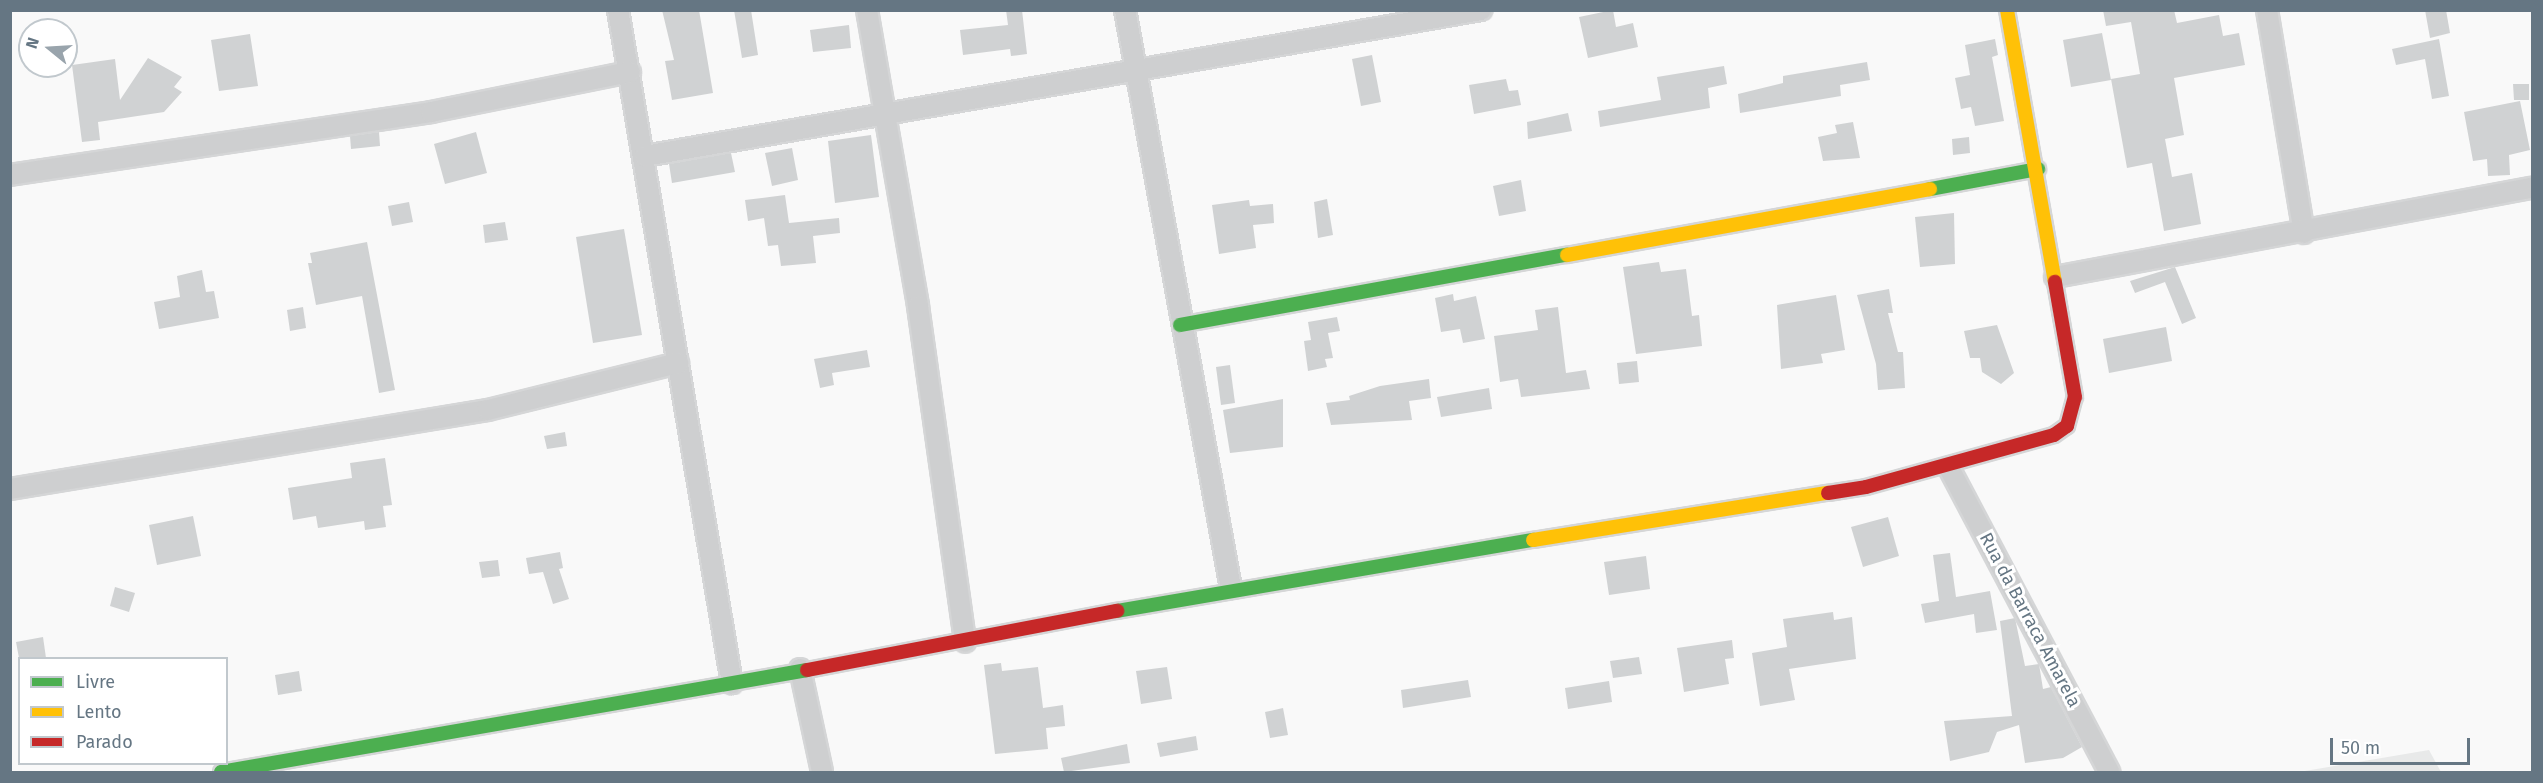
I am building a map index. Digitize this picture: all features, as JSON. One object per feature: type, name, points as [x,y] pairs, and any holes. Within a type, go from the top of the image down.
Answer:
[{"type":"street","points":[[618,10],[645,156],[732,683]]},
{"type":"street","points":[[867,10],[947,497],[965,642]]},
{"type":"street","points":[[1125,10],[1180,325],[1231,588]]},
{"type":"street","points":[[645,156],[1136,73],[1481,10]]},
{"type":"street","points":[[221,772],[732,683],[800,669],[965,642],[1231,588],[1866,487],[1949,468],[2054,435],[2067,426],[2075,397],[2038,169],[2007,10]]},
{"type":"street","points":[[2267,10],[2304,233]]},
{"type":"street","points":[[10,175],[430,112],[630,72]]},
{"type":"street","points":[[1180,325],[2038,169]]},
{"type":"street","points":[[2055,277],[2304,233],[2532,188]]},
{"type":"street","points":[[10,489],[488,410],[678,363]]},
{"type":"street","name":"Rua da Barraca Amarela","points":[[1949,468],[2109,772]]},
{"type":"street","points":[[800,669],[822,772]]},
{"type":"shaded area","points":[[2429,750],[2441,772],[2299,772]]},
{"type":"building","points":[[662,10],[699,10],[713,93],[672,100],[665,61],[674,60]]},
{"type":"building","points":[[734,10],[751,10],[758,55],[742,58]]},
{"type":"building","points":[[1006,10],[1022,10],[1027,54],[1011,56],[1010,49],[963,55],[960,30],[1008,25]]},
{"type":"building","points":[[1613,10],[1616,27],[1633,23],[1638,47],[1588,58],[1579,17]]},
{"type":"building","points":[[2103,10],[2174,10],[2177,23],[2219,15],[2223,36],[2239,33],[2245,65],[2174,78],[2184,135],[2165,139],[2172,177],[2192,173],[2201,224],[2164,231],[2152,163],[2127,168],[2111,79],[2140,74],[2131,22],[2106,26]]},
{"type":"building","points":[[2425,10],[2446,10],[2450,33],[2430,38]]},
{"type":"building","points":[[849,25],[851,48],[813,52],[810,30]]},
{"type":"building","points":[[2102,33],[2111,80],[2071,87],[2063,40]]},
{"type":"building","points":[[250,34],[258,86],[219,91],[211,40]]},
{"type":"building","points":[[1995,39],[1998,55],[1992,57],[2004,121],[1975,126],[1971,107],[1961,109],[1955,78],[1970,75],[1965,45]]},
{"type":"building","points":[[2439,39],[2449,96],[2432,99],[2425,59],[2396,65],[2392,49]]},
{"type":"building","points":[[1372,55],[1381,102],[1361,106],[1352,59]]},
{"type":"building","points":[[148,58],[182,77],[174,87],[182,92],[164,112],[98,122],[100,140],[82,142],[74,78],[78,78],[78,64],[115,59],[120,100]]},
{"type":"building","points":[[1867,62],[1870,80],[1840,85],[1841,96],[1740,113],[1738,94],[1783,83],[1783,76]]},
{"type":"building","points":[[1724,66],[1727,84],[1708,88],[1710,108],[1600,127],[1598,111],[1661,100],[1657,77]]},
{"type":"building","points":[[1506,79],[1509,91],[1518,90],[1521,105],[1474,114],[1469,85]]},
{"type":"building","points":[[2513,84],[2529,84],[2529,100],[2514,100]]},
{"type":"building","points":[[2520,101],[2530,150],[2509,155],[2510,175],[2488,176],[2487,159],[2473,161],[2464,112]]},
{"type":"building","points":[[1568,113],[1572,131],[1528,139],[1527,122]]},
{"type":"building","points":[[1853,122],[1860,158],[1823,161],[1818,137],[1837,133],[1835,125]]},
{"type":"building","points":[[379,132],[380,146],[351,149],[350,136]]},
{"type":"building","points":[[476,132],[487,173],[445,184],[434,144]]},
{"type":"building","points":[[871,135],[879,197],[835,203],[828,141]]},
{"type":"building","points":[[1969,137],[1970,153],[1953,155],[1952,139]]},
{"type":"building","points":[[792,148],[798,180],[772,186],[765,153]]},
{"type":"building","points":[[731,153],[735,172],[672,183],[669,164]]},
{"type":"building","points":[[1521,180],[1526,211],[1499,216],[1493,186]]},
{"type":"building","points":[[785,195],[789,223],[839,218],[840,233],[813,236],[816,263],[781,266],[778,245],[768,246],[764,218],[748,221],[745,200]]},
{"type":"building","points":[[1327,199],[1333,235],[1318,238],[1314,202]]},
{"type":"building","points":[[1249,200],[1250,206],[1273,204],[1274,223],[1253,225],[1256,248],[1219,254],[1212,205]]},
{"type":"building","points":[[409,202],[413,222],[392,226],[388,206]]},
{"type":"building","points":[[1954,213],[1955,264],[1920,267],[1915,217]]},
{"type":"building","points":[[505,222],[508,240],[485,243],[483,225]]},
{"type":"building","points":[[624,229],[642,335],[593,343],[576,237]]},
{"type":"building","points":[[367,242],[395,390],[379,393],[362,296],[316,305],[308,263],[312,263],[310,253]]},
{"type":"building","points":[[1659,262],[1661,272],[1686,269],[1692,316],[1699,315],[1702,346],[1636,354],[1623,267]]},
{"type":"building","points":[[2175,267],[2196,318],[2182,324],[2165,282],[2135,293],[2130,281]]},
{"type":"building","points":[[202,270],[206,292],[214,291],[219,318],[159,329],[154,302],[180,297],[177,276]]},
{"type":"building","points":[[1889,289],[1893,313],[1888,313],[1898,352],[1903,352],[1905,388],[1878,390],[1876,364],[1857,295]]},
{"type":"building","points":[[1453,294],[1454,301],[1476,296],[1485,339],[1463,343],[1460,329],[1441,332],[1435,298]]},
{"type":"building","points":[[1836,295],[1845,350],[1821,354],[1823,363],[1781,369],[1777,305]]},
{"type":"building","points":[[303,307],[306,328],[290,331],[287,310]]},
{"type":"building","points":[[1558,307],[1566,373],[1586,370],[1590,389],[1521,397],[1518,379],[1500,382],[1494,336],[1538,330],[1535,310]]},
{"type":"building","points":[[1337,317],[1340,331],[1328,333],[1333,358],[1325,359],[1327,367],[1308,371],[1304,341],[1311,340],[1308,322]]},
{"type":"building","points":[[1997,325],[2014,373],[2001,384],[1982,372],[1980,358],[1970,358],[1964,331]]},
{"type":"building","points":[[2166,327],[2172,361],[2109,373],[2103,339]]},
{"type":"building","points":[[867,350],[870,367],[832,373],[834,385],[820,388],[814,359]]},
{"type":"building","points":[[1637,361],[1639,382],[1619,384],[1617,363]]},
{"type":"building","points":[[1230,365],[1235,403],[1221,405],[1216,367]]},
{"type":"building","points":[[1429,379],[1431,398],[1409,401],[1412,420],[1331,425],[1326,403],[1350,400],[1349,396],[1380,386]]},
{"type":"building","points":[[1489,388],[1492,409],[1441,417],[1437,397]]},
{"type":"building","points":[[1283,399],[1283,447],[1230,453],[1223,410]]},
{"type":"building","points":[[565,432],[567,446],[547,449],[544,436]]},
{"type":"building","points":[[385,458],[392,505],[383,506],[386,527],[365,530],[364,521],[318,528],[316,516],[293,520],[288,488],[352,478],[350,463]]},
{"type":"building","points":[[193,516],[201,556],[157,565],[149,525]]},
{"type":"building","points":[[1888,517],[1899,556],[1863,567],[1851,527]]},
{"type":"building","points":[[560,552],[563,568],[559,569],[569,599],[553,604],[543,572],[529,574],[526,558]]},
{"type":"building","points":[[1950,553],[1956,597],[1990,591],[1997,630],[1976,633],[1974,614],[1925,623],[1921,604],[1939,601],[1933,555]]},
{"type":"building","points":[[1646,556],[1650,589],[1609,595],[1604,562]]},
{"type":"building","points":[[498,560],[500,576],[482,578],[479,562]]},
{"type":"building","points":[[115,587],[135,593],[129,612],[110,606]]},
{"type":"building","points":[[1833,612],[1834,620],[1852,617],[1856,659],[1789,669],[1795,700],[1760,706],[1752,653],[1787,647],[1783,619]]},
{"type":"building","points":[[2015,618],[2025,666],[2039,664],[2043,689],[2051,687],[2082,747],[2063,758],[2025,763],[2019,725],[1997,732],[1989,752],[1950,761],[1944,721],[2012,716],[2000,621]]},
{"type":"building","points":[[43,637],[46,657],[19,657],[16,642]]},
{"type":"building","points":[[1732,640],[1734,658],[1725,659],[1729,684],[1684,692],[1677,648]]},
{"type":"building","points":[[1639,657],[1642,674],[1613,678],[1610,661]]},
{"type":"building","points":[[1001,663],[1002,671],[1038,667],[1043,708],[1063,705],[1065,726],[1046,728],[1048,749],[995,754],[984,665]]},
{"type":"building","points":[[1167,667],[1172,699],[1141,704],[1136,671]]},
{"type":"building","points":[[299,671],[302,691],[278,695],[275,675]]},
{"type":"building","points":[[1468,680],[1471,697],[1403,708],[1401,690]]},
{"type":"building","points":[[1609,681],[1612,702],[1568,709],[1565,688]]},
{"type":"building","points":[[1283,708],[1288,735],[1270,738],[1265,712]]},
{"type":"building","points":[[1196,736],[1198,750],[1160,757],[1157,743]]},
{"type":"building","points":[[1127,744],[1130,763],[1064,772],[1061,758]]},
{"type":"traffic: fast","points":[[1930,189],[2038,169]]},
{"type":"traffic: fast","points":[[1180,325],[1567,255]]},
{"type":"traffic: fast","points":[[1117,611],[1533,540]]},
{"type":"traffic: fast","points":[[221,772],[807,670]]},
{"type":"traffic: slow","points":[[2007,10],[2055,282]]},
{"type":"traffic: slow","points":[[1567,255],[1930,189]]},
{"type":"traffic: slow","points":[[1533,540],[1828,493]]},
{"type":"traffic: jam","points":[[1828,493],[1866,487],[2054,435],[2067,426],[2075,397],[2055,282]]},
{"type":"traffic: jam","points":[[807,670],[1117,611]]}]
